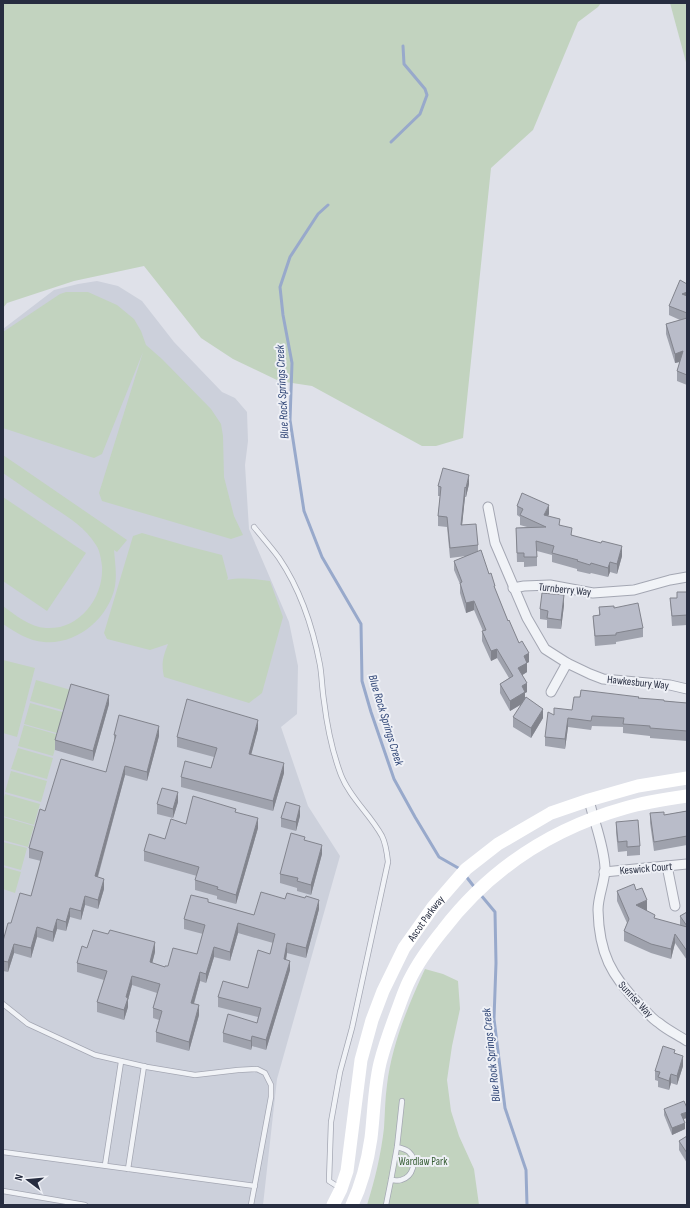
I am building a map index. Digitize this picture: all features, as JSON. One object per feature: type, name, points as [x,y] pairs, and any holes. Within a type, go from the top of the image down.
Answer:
[{"type":"main road","name":"Ascot Parkway","points":[[333,1205],[341,1190],[347,1171],[361,1060],[372,1020],[383,991],[404,948],[432,907],[466,869],[498,844],[551,814],[589,800],[638,786],[687,778]]},
{"type":"main road","name":"Ascot Parkway","points":[[352,1205],[359,1190],[371,1140],[374,1095],[379,1066],[386,1040],[408,981],[426,952],[465,903],[486,882],[507,865],[541,842],[593,818],[633,806],[687,796]]},
{"type":"street","name":"Hawkesbury Way","points":[[488,506],[495,543],[527,618],[545,650],[567,663],[603,679],[670,685],[687,689]]},
{"type":"street","name":"Turnberry Way","points":[[514,588],[550,585],[593,593],[634,590],[687,577]]},
{"type":"street","points":[[551,692],[567,663]]},
{"type":"street","name":"Sunrise Way","points":[[589,800],[601,844],[604,872],[598,907],[598,923],[607,960],[625,990],[658,1023],[687,1041]]},
{"type":"street","name":"Keswick Court","points":[[604,872],[687,864]]},
{"type":"street","points":[[667,866],[675,906]]},
{"type":"lane","points":[[254,527],[279,558],[304,609],[312,630],[317,650],[331,746],[342,777],[351,794],[383,837],[386,846],[388,862],[352,1028],[340,1072],[331,1122],[329,1181],[341,1190]]},
{"type":"lane","points":[[3,1004],[28,1024],[95,1056],[195,1075],[257,1069],[265,1073],[271,1086],[272,1097],[251,1205]]},
{"type":"lane","points":[[105,1166],[121,1062]]},
{"type":"lane","points":[[128,1169],[144,1066]]},
{"type":"lane","points":[[386,1205],[397,1147],[402,1101]]},
{"type":"lane","points":[[391,1180],[402,1180],[410,1174],[413,1167],[414,1160],[408,1151],[397,1147]]},
{"type":"lane","points":[[3,1152],[255,1186]]},
{"type":"lane","points":[[3,1192],[85,1205]]},
{"type":"shaded area","points":[[97,281],[118,286],[142,301],[174,342],[222,392],[235,398],[247,412],[248,441],[245,465],[249,529],[289,622],[298,666],[297,714],[281,727],[308,806],[340,856],[277,1079],[263,1205],[13,1205],[3,1203],[3,329],[54,290]]},
{"type":"green space","points":[[3,3],[601,3],[578,22],[533,130],[491,168],[463,438],[436,446],[422,446],[312,386],[279,381],[233,359],[201,338],[144,266],[74,281],[7,303],[3,308]]},
{"type":"green space","points":[[670,3],[687,3],[687,66]]},
{"type":"green space","points":[[66,292],[88,292],[117,305],[134,319],[141,331],[146,345],[162,359],[211,409],[221,424],[223,436],[224,477],[234,516],[243,535],[231,539],[102,501],[99,493],[143,352],[102,454],[94,458],[3,428],[3,332],[60,294]]},
{"type":"green space","points":[[3,455],[127,540],[117,552],[114,550],[116,573],[115,586],[112,598],[106,609],[99,619],[90,627],[68,639],[56,642],[44,642],[22,636],[3,624],[3,606],[23,620],[40,627],[58,627],[69,624],[88,609],[99,589],[102,578],[100,555],[92,539],[76,523],[3,473]]},
{"type":"green space","points":[[3,497],[86,553],[47,611],[3,581]]},
{"type":"green space","points":[[142,533],[222,555],[228,578],[227,580],[243,578],[270,581],[283,617],[262,693],[249,703],[164,677],[163,660],[168,644],[150,650],[107,639],[104,633],[133,536]]},
{"type":"green space","points":[[3,660],[35,668],[17,737],[3,733]]},
{"type":"green space","points":[[36,680],[71,690],[66,711],[30,701]]},
{"type":"green space","points":[[30,703],[66,713],[60,734],[24,724]]},
{"type":"green space","points":[[24,725],[59,735],[53,756],[18,746]]},
{"type":"green space","points":[[18,748],[53,758],[47,779],[11,769]]},
{"type":"green space","points":[[11,771],[47,781],[41,802],[5,792]]},
{"type":"green space","points":[[5,794],[40,804],[34,825],[3,816],[3,800]]},
{"type":"green space","points":[[3,817],[34,826],[28,847],[3,840]]},
{"type":"green space","points":[[3,842],[27,848],[21,870],[3,865]]},
{"type":"green space","points":[[3,867],[21,872],[15,893],[3,889]]},
{"type":"green space","name":"Wardlaw Park","points":[[425,969],[443,974],[458,981],[460,1009],[452,1046],[447,1080],[451,1111],[459,1136],[474,1169],[479,1205],[367,1205],[375,1177],[381,1147],[389,1070],[407,1011]]},
{"type":"building","points":[[680,280],[687,284],[687,292],[682,294],[687,296],[687,313],[669,306]]},
{"type":"building","points":[[687,318],[687,375],[677,371],[683,351],[675,354],[666,324]]},
{"type":"building","points":[[443,468],[469,475],[466,488],[465,487],[461,525],[476,524],[478,545],[450,548],[447,517],[438,516],[441,487],[438,486]]},
{"type":"building","points":[[522,493],[549,505],[544,515],[560,519],[559,525],[572,528],[571,535],[601,543],[602,541],[622,546],[617,564],[610,562],[608,568],[591,563],[590,565],[552,553],[554,546],[536,541],[537,557],[524,557],[524,553],[517,553],[516,528],[546,527],[520,515],[523,509],[517,506]]},
{"type":"building","points":[[481,550],[508,621],[509,620],[519,643],[522,641],[529,653],[524,656],[527,663],[518,668],[527,683],[522,686],[525,692],[510,701],[500,684],[513,676],[497,649],[491,651],[482,631],[486,630],[474,601],[466,603],[460,583],[462,582],[454,561]]},
{"type":"building","points":[[677,592],[687,592],[687,615],[672,616],[670,598],[677,598]]},
{"type":"building","points":[[542,593],[564,595],[561,620],[547,618],[548,611],[540,609]]},
{"type":"building","points":[[638,603],[643,628],[616,633],[616,635],[595,636],[593,616],[600,615],[599,607],[614,606],[614,608]]},
{"type":"building","points":[[71,684],[109,695],[93,751],[55,740]]},
{"type":"building","points":[[581,690],[687,703],[687,731],[623,724],[624,718],[592,716],[591,721],[568,718],[565,739],[545,737],[548,712],[554,715],[554,708],[572,710],[574,697],[580,697]]},
{"type":"building","points":[[526,697],[543,709],[531,728],[513,717]]},
{"type":"building","points":[[187,699],[258,720],[249,754],[284,763],[273,801],[181,777],[185,761],[211,768],[217,748],[177,737]]},
{"type":"building","points":[[119,715],[159,726],[147,772],[125,766],[95,876],[104,879],[98,900],[85,896],[81,911],[70,908],[66,922],[57,919],[53,932],[37,927],[31,948],[14,944],[8,962],[3,961],[3,941],[8,923],[11,923],[20,893],[31,896],[43,852],[29,848],[40,809],[45,811],[61,759],[106,772],[116,735],[114,735]]},
{"type":"building","points":[[162,788],[178,792],[173,809],[157,804]]},
{"type":"building","points":[[193,796],[236,809],[235,812],[258,818],[236,895],[217,889],[218,887],[195,880],[199,867],[144,851],[149,834],[165,839],[171,819],[186,824]]},
{"type":"building","points":[[286,802],[300,806],[296,822],[281,818]]},
{"type":"building","points":[[687,811],[687,836],[654,842],[650,813],[664,812],[664,815]]},
{"type":"building","points":[[638,820],[640,846],[627,847],[627,841],[618,842],[616,822]]},
{"type":"building","points":[[291,833],[305,837],[304,840],[322,845],[311,885],[297,881],[298,878],[280,874]]},
{"type":"building","points":[[634,884],[636,890],[642,888],[647,900],[636,905],[655,915],[654,918],[687,927],[687,951],[675,934],[671,949],[651,944],[624,931],[629,919],[617,891]]},
{"type":"building","points":[[261,892],[285,899],[287,893],[319,900],[306,948],[287,943],[284,959],[290,961],[266,1040],[252,1036],[251,1041],[223,1033],[228,1014],[257,1023],[261,1008],[218,997],[223,981],[248,988],[258,950],[270,954],[275,934],[238,923],[230,952],[214,947],[206,974],[200,972],[191,1003],[199,1005],[189,1042],[156,1032],[162,1011],[153,1008],[160,984],[132,976],[124,1010],[97,1002],[107,971],[77,963],[82,946],[87,948],[93,930],[108,934],[110,930],[155,942],[150,962],[165,967],[168,966],[173,948],[197,954],[205,925],[184,919],[191,895],[208,899],[208,902],[254,915]]},
{"type":"building","points":[[687,912],[687,926],[680,916]]},
{"type":"building","points":[[663,1046],[675,1050],[674,1053],[683,1056],[677,1076],[671,1074],[669,1081],[658,1077],[660,1072],[655,1071]]},
{"type":"building","points":[[684,1101],[687,1112],[681,1114],[685,1123],[672,1128],[664,1109]]},
{"type":"building","points":[[687,1136],[687,1153],[679,1141]]},
{"type":"waterway","name":"Blue Rock Springs Creek","points":[[391,142],[420,114],[427,95],[425,89],[404,64],[403,46]]},
{"type":"waterway","name":"Blue Rock Springs Creek","points":[[328,205],[318,214],[290,257],[280,287],[283,315],[292,363],[290,420],[304,511],[322,557],[361,624],[362,681],[394,779],[439,857],[460,869]]},
{"type":"waterway","name":"Blue Rock Springs Creek","points":[[465,875],[475,888]]},
{"type":"waterway","name":"Blue Rock Springs Creek","points":[[480,894],[495,912],[496,963],[494,1019],[505,1108],[526,1170],[527,1205]]}]
